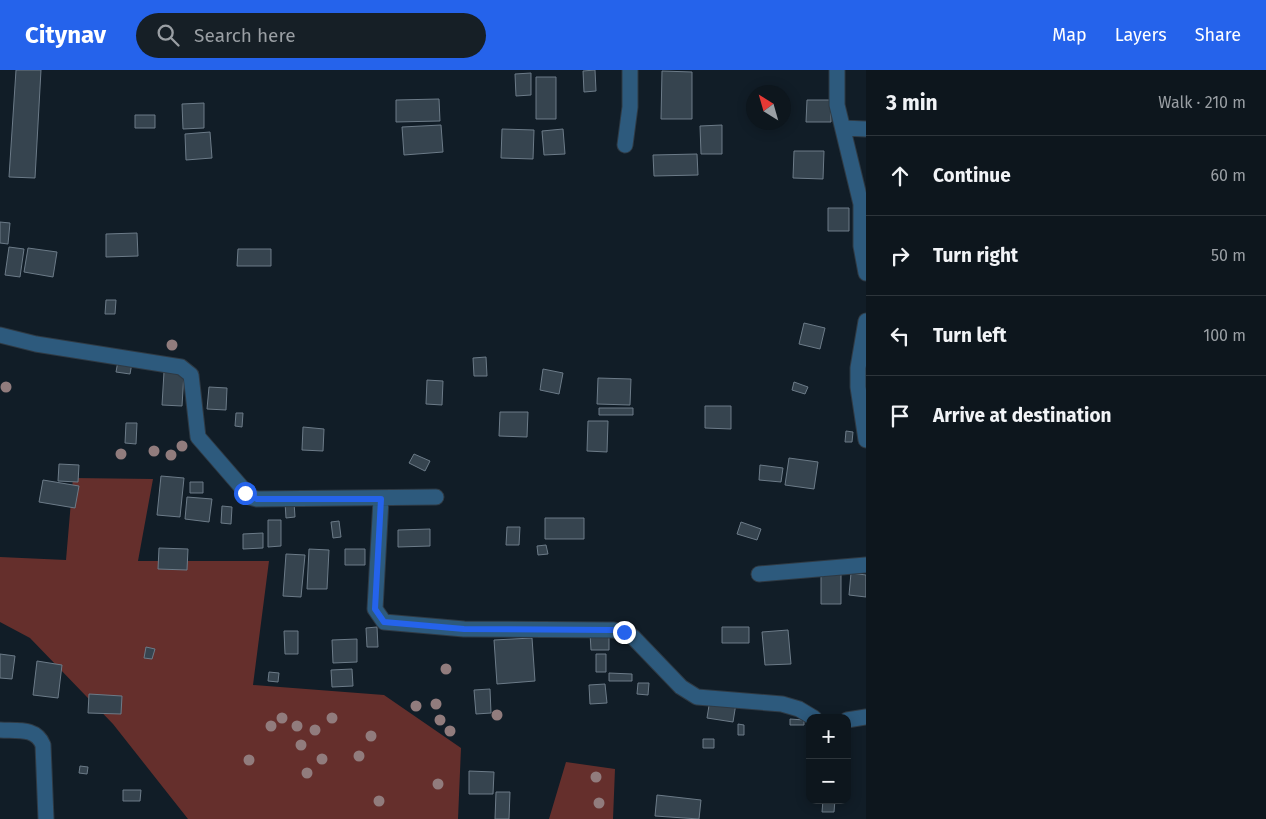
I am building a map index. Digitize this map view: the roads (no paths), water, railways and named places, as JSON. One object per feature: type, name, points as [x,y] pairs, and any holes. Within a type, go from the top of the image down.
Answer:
[{"type":"street","points":[[625,145],[630,107],[630,70]]},
{"type":"street","points":[[837,70],[837,104],[861,204],[860,246],[866,273]]},
{"type":"street","points":[[844,128],[866,129]]},
{"type":"street","points":[[866,322],[858,368],[858,388],[866,440]]},
{"type":"street","points":[[0,335],[36,344],[181,367],[188,370],[191,375],[198,437],[250,497],[257,499],[436,497]]},
{"type":"street","points":[[381,499],[375,609],[384,622],[464,629],[614,630],[624,632],[633,637],[681,687],[696,697],[782,704],[799,709],[807,714]]},
{"type":"street","points":[[760,574],[866,565]]},
{"type":"street","points":[[851,719],[866,717]]},
{"type":"street","points":[[0,730],[34,733],[40,738],[43,745],[46,819]]}]
